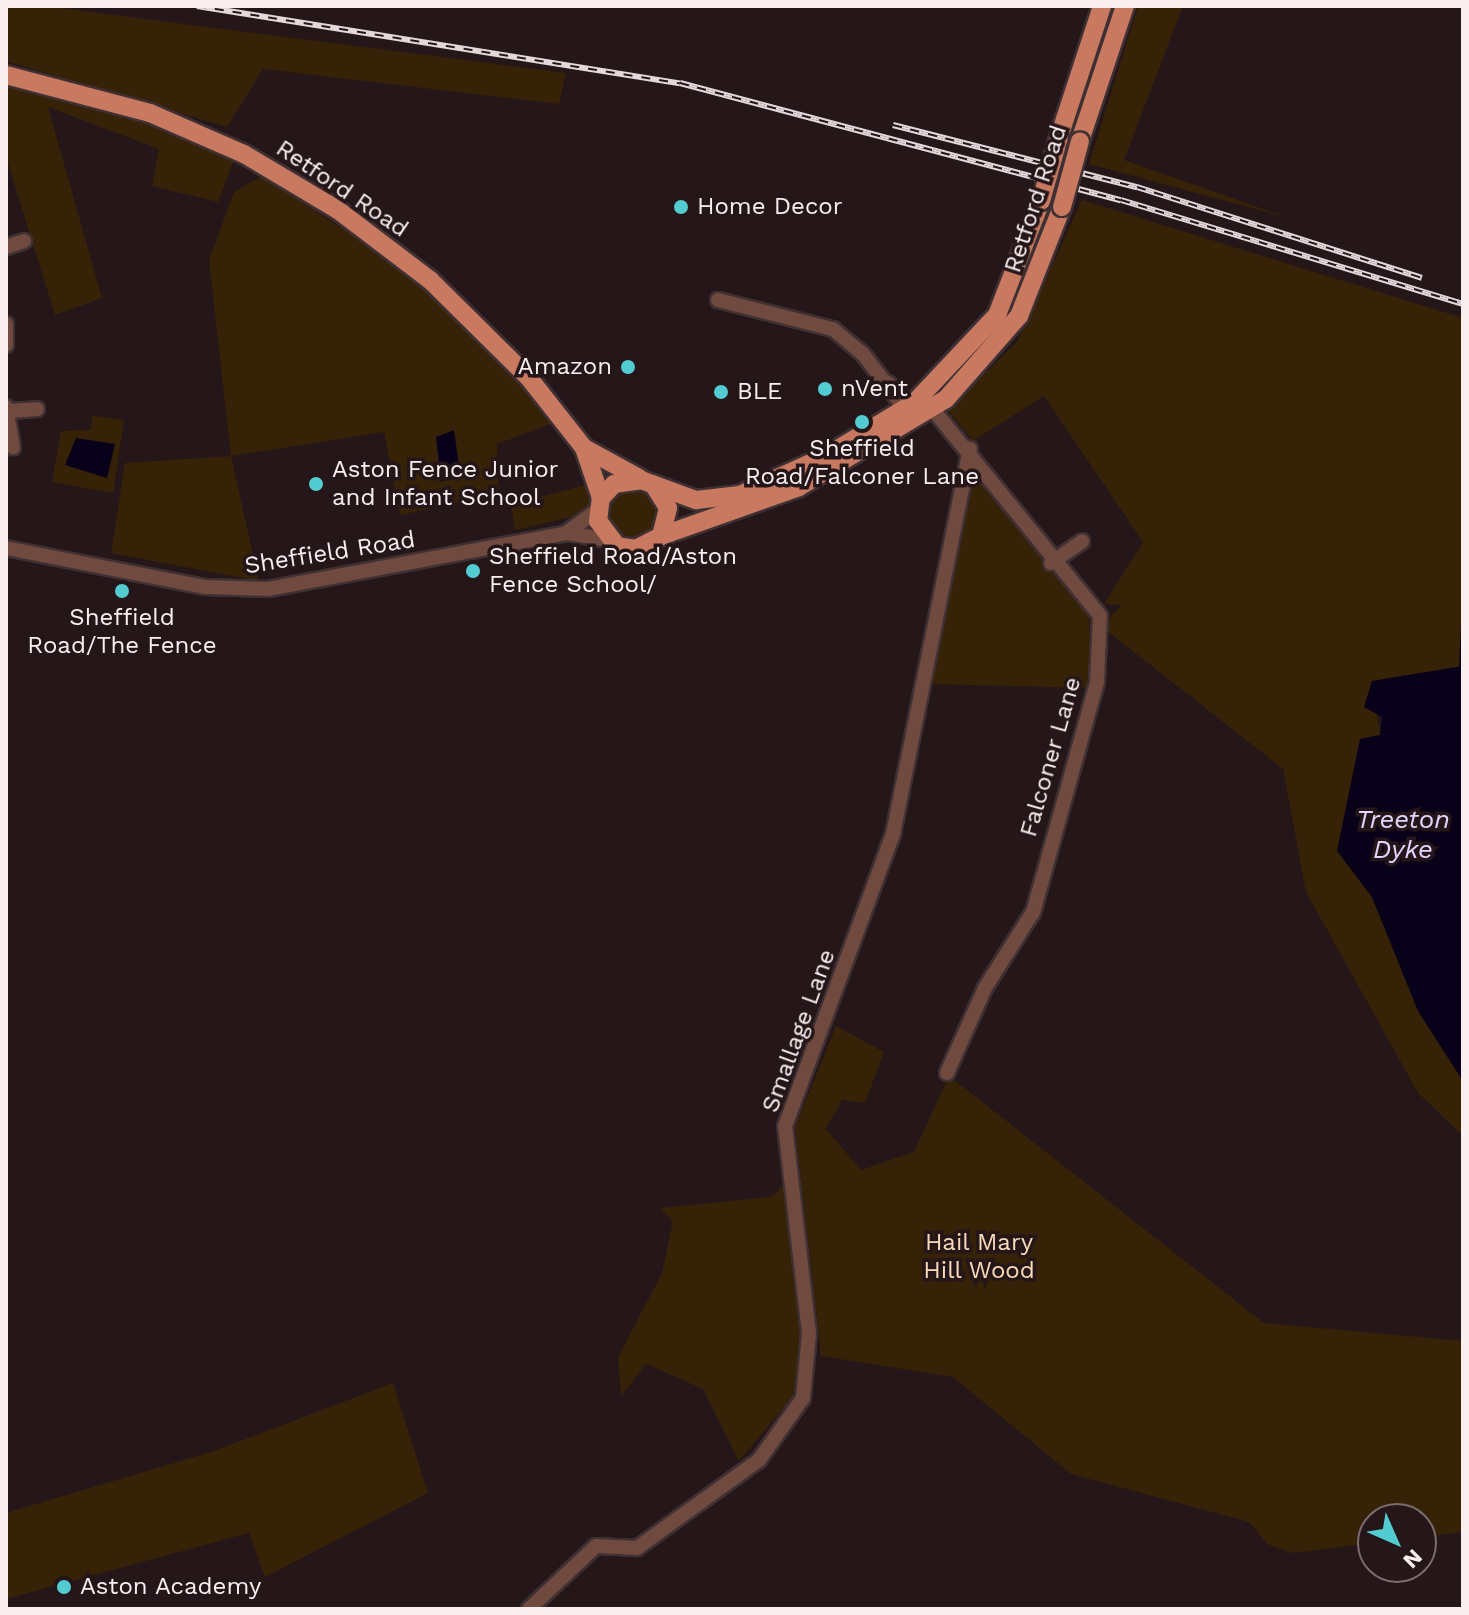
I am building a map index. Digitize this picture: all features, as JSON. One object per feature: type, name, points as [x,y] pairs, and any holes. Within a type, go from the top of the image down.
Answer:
[{"type":"main road","name":"Retford Road","points":[[6,75],[150,113],[244,154],[338,210],[481,328],[584,448],[647,482],[696,500],[740,495],[919,407],[997,315],[1041,201],[1102,6]]},
{"type":"main road","name":"Retford Road","points":[[661,536],[799,487],[919,407],[1012,327],[1046,261],[1080,141],[1125,6]]},
{"type":"main road","name":"Retford Road","points":[[584,448],[600,504]]},
{"type":"main road","points":[[647,482],[668,508],[661,536],[636,549],[609,540],[600,504],[614,484],[647,482]]},
{"type":"street","points":[[6,247],[24,241]]},
{"type":"street","name":"Falconer Lane","points":[[718,300],[833,329],[888,383],[970,449],[1051,563],[1099,613],[1097,682],[1033,912],[985,988],[947,1073]]},
{"type":"street","points":[[6,324],[6,345]]},
{"type":"street","points":[[13,447],[8,409],[37,409]]},
{"type":"street","name":"Smallage Lane","points":[[529,1609],[596,1546],[621,1550],[637,1548],[759,1460],[803,1398],[809,1333],[785,1126],[893,834],[970,449]]},
{"type":"street","name":"Sheffield Road","points":[[566,533],[600,504]]},
{"type":"street","name":"Sheffield Road","points":[[6,548],[205,587],[268,589],[566,533],[609,540]]},
{"type":"street","points":[[1051,563],[1082,541]]},
{"type":"green space","points":[[6,6],[45,6],[566,73],[559,104],[263,69],[227,127],[6,61]]},
{"type":"green space","points":[[1138,6],[1183,6],[1124,160],[1289,218],[1089,164]]},
{"type":"green space","points":[[6,86],[140,119],[234,160],[218,202],[152,186],[159,149],[48,107],[102,298],[55,315],[6,157]]},
{"type":"green space","points":[[261,176],[386,257],[468,325],[553,423],[497,444],[499,509],[458,503],[400,515],[384,432],[231,456],[209,260],[234,192]]},
{"type":"green space","points":[[1082,200],[1463,318],[1463,666],[1372,681],[1380,735],[1360,740],[1338,851],[1372,897],[1418,1011],[1463,1081],[1463,1136],[1418,1093],[1306,892],[1283,769],[1102,627],[1121,605],[1104,604],[1143,542],[1044,396],[973,441],[947,410],[1017,342]]},
{"type":"green space","points":[[92,416],[124,420],[113,493],[52,482],[61,431],[91,430]]},
{"type":"green space","points":[[231,456],[259,581],[111,553],[125,463]]},
{"type":"green space","points":[[971,466],[1089,613],[1091,688],[926,684]]},
{"type":"green space","points":[[589,484],[593,500],[584,514],[515,530],[511,505]]},
{"type":"green space","points":[[634,488],[652,496],[660,514],[652,532],[634,540],[616,532],[608,514],[616,496]]},
{"type":"green space","name":"Hail Mary Hill Wood","points":[[836,1026],[884,1052],[865,1103],[842,1100],[826,1129],[861,1170],[914,1152],[949,1076],[1264,1323],[1463,1341],[1463,1532],[1437,1535],[1437,1503],[1357,1503],[1357,1545],[1292,1553],[1267,1544],[1249,1522],[1071,1474],[953,1377],[821,1356],[795,1127]]},
{"type":"green space","points":[[784,1185],[802,1336],[793,1397],[739,1461],[703,1389],[646,1364],[621,1396],[618,1357],[662,1273],[673,1221],[660,1208],[771,1197]]},
{"type":"green space","points":[[393,1383],[428,1493],[265,1577],[249,1533],[6,1599],[6,1513],[214,1451]]},
{"type":"water","points":[[454,430],[460,473],[441,482],[436,437]]},
{"type":"water","points":[[76,438],[115,444],[107,478],[65,465]]},
{"type":"water","name":"Treeton Dyke","points":[[1463,666],[1463,1081],[1418,1011],[1372,897],[1337,851],[1360,739],[1380,735],[1382,717],[1364,707],[1372,681]]},
{"type":"waterway","points":[[1460,667],[1463,604]]},
{"type":"railway","points":[[197,6],[680,83],[1121,200],[1463,304]]},
{"type":"railway","points":[[893,125],[1137,187],[1422,278]]},
{"type":"place","name":"Home Decor","points":[[681,207]]},
{"type":"place","name":"Amazon","points":[[628,367]]},
{"type":"place","name":"nVent","points":[[825,389]]},
{"type":"place","name":"BLE","points":[[721,392]]},
{"type":"place","name":"Sheffield Road/Falconer Lane","points":[[862,422]]},
{"type":"place","name":"Aston Fence Junior and Infant School","points":[[316,484]]},
{"type":"place","name":"Sheffield Road/Aston Fence School/","points":[[473,571]]},
{"type":"place","name":"Sheffield Road/The Fence","points":[[122,591]]},
{"type":"place","name":"Aston Academy","points":[[64,1587]]}]
